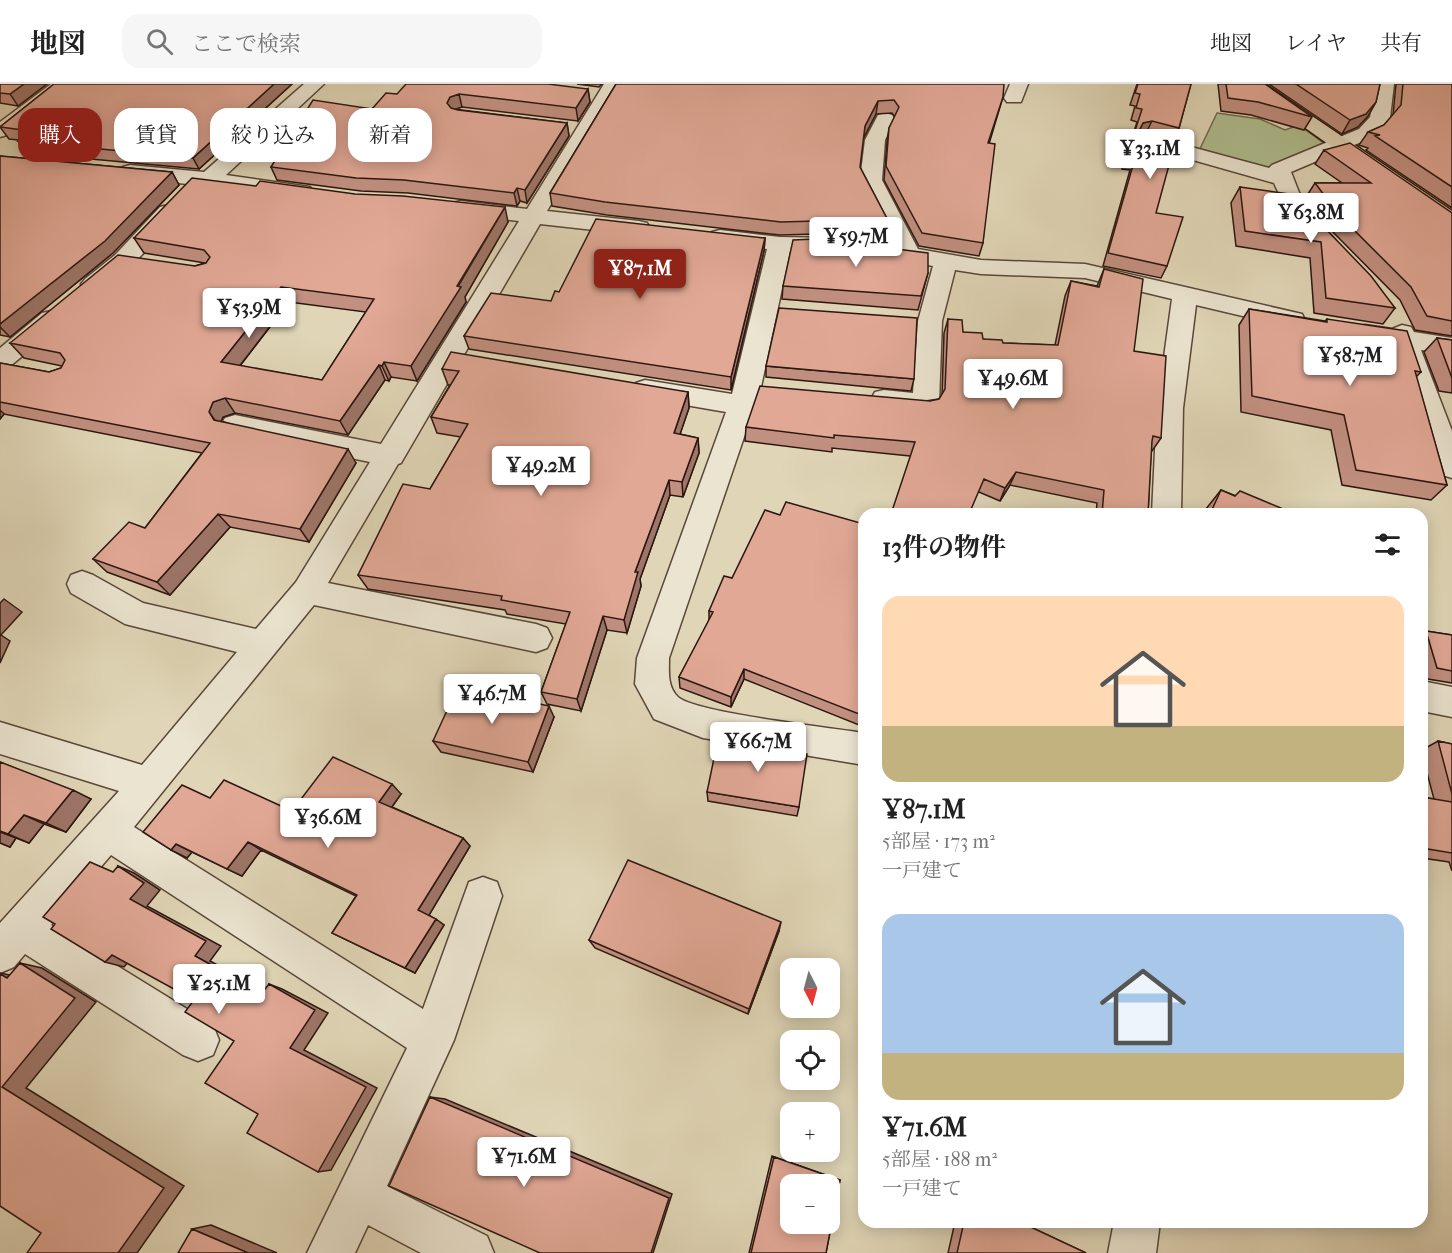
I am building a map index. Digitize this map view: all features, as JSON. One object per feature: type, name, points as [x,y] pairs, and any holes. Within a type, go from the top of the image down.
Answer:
[{"type":"main road","points":[[1252,84],[1452,220]]},
{"type":"street","points":[[0,131],[63,84]]},
{"type":"street","points":[[32,370],[4,353],[123,261],[205,178],[315,84]]},
{"type":"street","points":[[1328,244],[1290,196],[1279,169],[1340,142],[1366,134],[1380,118],[1385,84]]},
{"type":"street","points":[[198,1040],[10,941],[149,784],[307,591],[391,456],[461,358],[576,128],[601,91]]},
{"type":"street","points":[[885,119],[875,140],[871,180],[909,253]]},
{"type":"street","points":[[1147,141],[1283,178]]},
{"type":"street","points":[[106,169],[205,178],[326,195]]},
{"type":"street","points":[[442,206],[664,231]]},
{"type":"street","points":[[700,235],[780,244],[814,243],[909,253],[981,267],[1086,271],[1331,327],[1400,329],[1452,346]]},
{"type":"street","points":[[780,244],[777,309],[754,394],[653,658],[652,684],[666,708],[703,723],[858,748]]},
{"type":"street","points":[[855,396],[926,403],[918,320],[946,260]]},
{"type":"street","points":[[123,261],[146,264]]},
{"type":"street","points":[[1167,508],[1170,408],[1185,294]]},
{"type":"street","points":[[1400,329],[1452,468]]},
{"type":"street","points":[[622,385],[754,394]]},
{"type":"street","points":[[235,425],[391,456]]},
{"type":"street","points":[[82,584],[136,615],[264,645]]},
{"type":"street","points":[[307,591],[536,638]]},
{"type":"street","points":[[1428,697],[1452,702]]},
{"type":"street","points":[[0,738],[149,784]]},
{"type":"street","points":[[107,831],[433,1040]]},
{"type":"street","points":[[332,1253],[433,1040],[483,896]]},
{"type":"street","points":[[359,1196],[470,1253]]},
{"type":"street","points":[[1132,1253],[1136,1228]]},
{"type":"green space","points":[[1217,113],[1260,119],[1285,130],[1299,125],[1329,147],[1266,174],[1197,155]]},
{"type":"building","points":[[0,84],[24,84],[10,94],[0,93]]},
{"type":"building","points":[[54,84],[274,84],[248,108],[210,108],[210,142],[198,153],[198,108],[114,108],[114,150],[102,149],[102,108],[24,108]]},
{"type":"building","points":[[406,84],[548,84],[588,89],[576,108],[459,94],[450,97],[447,103],[451,108],[458,110],[567,123],[525,190],[517,188],[514,193],[404,180],[356,178],[271,167],[274,162],[336,162],[336,108],[308,108],[313,100],[365,108],[348,108],[348,162],[432,162],[432,108],[373,108],[386,93],[397,94]]},
{"type":"building","points":[[616,84],[1004,84],[1003,97],[988,143],[995,144],[983,243],[922,233],[886,166],[889,128],[899,107],[894,100],[878,101],[865,126],[860,167],[892,228],[817,221],[781,222],[605,202],[550,193]]},
{"type":"building","points":[[1138,84],[1191,84],[1179,128],[1152,121],[1143,123],[1140,129],[1145,135],[1175,143],[1156,213],[1183,217],[1167,266],[1108,253],[1135,158],[1127,156],[1142,109],[1136,108],[1140,94],[1135,93]]},
{"type":"building","points":[[1226,84],[1265,84],[1312,117],[1258,102],[1228,98]]},
{"type":"building","points":[[1296,84],[1380,84],[1376,102],[1366,114],[1350,120]]},
{"type":"building","points":[[1403,84],[1452,84],[1452,187],[1375,136],[1380,135],[1368,132],[1384,125],[1401,105]]},
{"type":"building","points":[[18,113],[18,129],[0,127]]},
{"type":"building","points":[[1350,143],[1452,213],[1452,321],[1427,316],[1411,287],[1340,216],[1315,183],[1371,183],[1324,150]]},
{"type":"building","points":[[0,156],[18,158],[18,162],[64,162],[172,172],[105,241],[0,324]]},
{"type":"building","points":[[192,178],[256,186],[260,181],[355,194],[403,196],[505,207],[457,286],[461,287],[411,366],[384,362],[382,366],[379,365],[340,421],[225,398],[213,402],[209,412],[214,420],[348,449],[300,529],[218,514],[157,582],[93,559],[129,522],[145,528],[210,443],[0,402],[0,363],[49,372],[61,368],[65,360],[60,353],[10,343],[118,255],[195,266],[206,263],[210,257],[204,250],[134,238]],"holes":[[[281,287],[374,299],[322,380],[221,362]]]},
{"type":"building","points":[[1240,187],[1296,195],[1371,276],[1395,308],[1326,298],[1321,242],[1245,231]]},
{"type":"building","points":[[596,219],[765,238],[731,377],[464,336],[491,293],[551,301],[555,291],[559,292]]},
{"type":"building","points":[[816,239],[928,253],[928,273],[921,296],[783,286],[793,240]]},
{"type":"building","points":[[1104,269],[1143,279],[1134,351],[1166,356],[1161,438],[1153,436],[1152,441],[1148,508],[1102,508],[1104,490],[1016,472],[1005,488],[984,479],[972,508],[893,508],[915,442],[834,435],[834,438],[746,427],[760,386],[930,401],[939,399],[945,389],[948,319],[962,320],[963,332],[982,333],[983,339],[1002,340],[1003,343],[1058,345],[1071,281],[1099,287]]},
{"type":"building","points":[[779,308],[917,318],[914,379],[766,366]]},
{"type":"building","points":[[1249,309],[1327,322],[1327,319],[1407,331],[1421,372],[1415,371],[1447,485],[1356,470],[1344,415],[1252,396]]},
{"type":"building","points":[[1437,338],[1452,340],[1452,378]]},
{"type":"building","points":[[451,352],[688,392],[674,433],[698,438],[682,482],[669,480],[635,572],[638,572],[624,620],[603,616],[577,699],[541,692],[570,612],[501,600],[502,596],[358,575],[403,484],[430,489],[468,424],[431,417],[459,371],[442,369]]},
{"type":"building","points":[[1221,490],[1235,496],[1240,491],[1281,508],[1213,508]]},
{"type":"building","points":[[786,502],[858,522],[858,714],[744,669],[731,697],[679,677],[713,612],[709,611],[724,576],[732,578],[765,510],[780,515]]},
{"type":"building","points":[[1428,631],[1452,635],[1452,671],[1437,668]]},
{"type":"building","points":[[476,690],[549,706],[528,762],[433,741],[456,691],[474,694]]},
{"type":"building","points":[[718,739],[807,754],[799,807],[707,792]]},
{"type":"building","points":[[1438,741],[1452,744],[1452,794]]},
{"type":"building","points":[[333,757],[392,784],[379,802],[463,838],[418,910],[436,919],[405,968],[332,933],[357,895],[248,842],[227,869],[176,844],[171,850],[143,832],[182,785],[210,798],[224,780],[292,811]]},
{"type":"building","points":[[0,762],[73,790],[46,823],[24,815],[8,834],[0,831]]},
{"type":"building","points":[[1428,798],[1452,802],[1452,853],[1428,849]]},
{"type":"building","points":[[628,860],[781,922],[749,1009],[589,940]]},
{"type":"building","points":[[90,862],[113,872],[118,866],[144,883],[130,899],[206,941],[195,956],[262,993],[269,984],[315,1010],[290,1048],[366,1087],[318,1172],[247,1133],[258,1114],[205,1083],[234,1041],[185,1012],[194,1000],[112,955],[105,962],[51,929],[55,924],[43,917]]},
{"type":"building","points":[[20,963],[75,998],[2,1087],[164,1188],[118,1253],[27,1253],[41,1233],[0,1206],[0,974],[7,978]]},
{"type":"building","points":[[430,1097],[669,1198],[651,1253],[540,1253],[389,1186]]},
{"type":"building","points":[[774,1157],[780,1159],[780,1162],[788,1162],[823,1174],[780,1174],[780,1234],[830,1234],[826,1253],[751,1253]]},
{"type":"building","points":[[963,1228],[1033,1228],[1086,1253],[957,1253]]},
{"type":"building","points":[[192,1229],[248,1253],[178,1253]]}]
